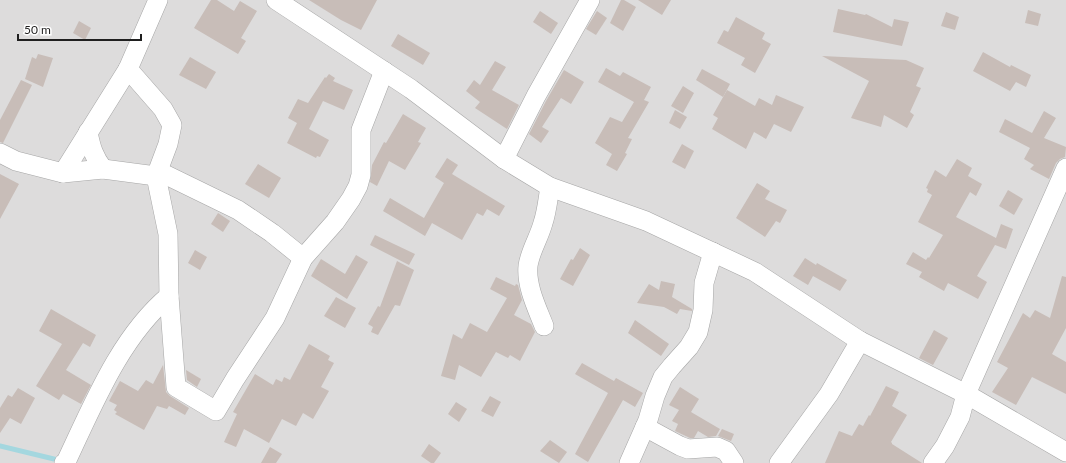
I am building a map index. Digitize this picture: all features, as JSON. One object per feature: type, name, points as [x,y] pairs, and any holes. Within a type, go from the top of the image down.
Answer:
[{"type":"street","points":[[64,173],[128,69],[158,0]]},
{"type":"street","points":[[276,0],[411,89],[504,159],[550,187],[646,221],[755,272],[860,341],[966,394],[1066,452]]},
{"type":"street","points":[[504,159],[536,96],[590,0]]},
{"type":"street","points":[[128,69],[163,109],[172,125],[168,144],[157,173],[168,234],[169,296],[176,386],[216,411],[275,318],[303,258],[335,222],[358,186],[361,175],[361,130],[384,71]]},
{"type":"street","points":[[88,132],[95,159],[103,169]]},
{"type":"street","points":[[0,153],[16,161],[64,173],[103,169],[157,173],[238,210],[272,233],[303,258]]},
{"type":"street","points":[[933,463],[945,446],[960,417],[966,394],[1066,168]]},
{"type":"street","points":[[544,326],[529,281],[528,267],[534,246],[544,222],[550,187]]},
{"type":"street","points":[[629,463],[645,427],[655,396],[664,377],[689,348],[698,332],[703,310],[704,283],[713,252]]},
{"type":"street","points":[[64,463],[66,462],[98,393],[130,339],[159,305],[169,296]]},
{"type":"street","points":[[779,463],[829,394],[860,341]]},
{"type":"street","points":[[645,427],[688,449],[717,447],[726,451],[734,463]]},
{"type":"shaded area","points":[[0,0],[1066,0],[1066,463],[0,463]]},
{"type":"building","points":[[211,0],[217,0],[234,11],[240,1],[257,11],[241,38],[246,41],[238,54],[194,28]]},
{"type":"building","points":[[309,0],[377,0],[361,30],[341,20]]},
{"type":"building","points":[[621,0],[624,0],[636,7],[623,31],[610,23]]},
{"type":"building","points":[[638,0],[671,0],[662,15]]},
{"type":"building","points":[[838,9],[866,14],[892,27],[894,19],[909,22],[902,46],[833,32]]},
{"type":"building","points":[[1028,10],[1041,14],[1038,26],[1025,23]]},
{"type":"building","points":[[540,11],[558,23],[551,34],[533,22]]},
{"type":"building","points":[[597,11],[607,18],[596,35],[586,29]]},
{"type":"building","points":[[946,12],[959,17],[955,30],[941,26]]},
{"type":"building","points":[[736,17],[765,33],[762,39],[771,44],[755,73],[741,65],[745,58],[717,43],[724,30],[728,32]]},
{"type":"building","points":[[79,21],[91,28],[85,40],[73,33]]},
{"type":"building","points":[[398,34],[430,53],[423,65],[391,46]]},
{"type":"building","points":[[983,52],[1010,67],[1011,65],[1031,75],[1026,87],[1016,82],[1010,91],[973,71]]},
{"type":"building","points":[[38,54],[53,58],[43,87],[25,79],[32,57],[36,59]]},
{"type":"building","points":[[822,56],[906,60],[924,68],[916,86],[921,88],[910,112],[914,115],[907,128],[884,115],[881,127],[851,118],[869,81]]},
{"type":"building","points":[[190,57],[216,72],[206,89],[179,75]]},
{"type":"building","points":[[495,61],[506,67],[492,90],[519,105],[507,129],[475,108],[480,102],[466,91],[474,80],[480,85]]},
{"type":"building","points":[[606,68],[620,76],[623,72],[651,87],[644,100],[649,102],[628,138],[632,139],[625,153],[627,154],[617,171],[606,165],[612,154],[595,143],[610,117],[622,122],[634,102],[598,82]]},
{"type":"building","points":[[702,69],[730,84],[723,97],[696,80]]},
{"type":"building","points":[[564,70],[584,82],[571,104],[561,98],[542,127],[549,131],[541,143],[529,134]]},
{"type":"building","points":[[329,74],[335,78],[333,81],[353,90],[344,110],[323,101],[309,129],[329,140],[320,157],[317,156],[316,158],[287,143],[297,123],[288,118],[298,99],[308,103],[325,77],[326,78]]},
{"type":"building","points":[[21,80],[32,85],[3,143],[0,142],[0,120]]},
{"type":"building","points":[[683,86],[694,93],[683,113],[671,106]]},
{"type":"building","points":[[727,90],[755,106],[759,98],[772,105],[776,95],[804,107],[791,132],[774,124],[766,139],[754,132],[746,149],[712,129],[718,118],[713,115]]},
{"type":"building","points":[[675,110],[687,117],[680,129],[669,123]]},
{"type":"building","points":[[1044,111],[1056,118],[1044,138],[1066,147],[1065,157],[1056,163],[1049,179],[1030,169],[1034,165],[1024,159],[1030,148],[999,132],[1005,119],[1032,133]]},
{"type":"building","points":[[403,114],[426,128],[418,142],[421,143],[405,170],[389,161],[377,186],[370,182],[372,165],[384,142],[386,143]]},
{"type":"building","points":[[682,144],[694,151],[685,169],[672,162]]},
{"type":"building","points":[[447,158],[458,165],[452,174],[505,206],[499,216],[487,209],[483,216],[477,213],[462,240],[432,223],[425,236],[383,211],[390,198],[424,218],[444,183],[435,177]]},
{"type":"building","points":[[957,159],[972,168],[968,176],[982,184],[976,196],[970,192],[956,217],[996,238],[1001,224],[1013,229],[1006,249],[995,245],[977,276],[987,282],[978,299],[948,283],[944,291],[919,277],[922,272],[906,264],[913,252],[926,260],[928,257],[929,258],[943,235],[918,222],[932,195],[927,192],[928,189],[926,188],[935,170],[946,177]]},
{"type":"building","points":[[258,164],[281,178],[269,198],[245,184]]},
{"type":"building","points":[[0,174],[19,184],[0,219]]},
{"type":"building","points":[[757,183],[770,191],[765,199],[787,210],[780,223],[776,221],[765,237],[736,218]]},
{"type":"building","points":[[1008,190],[1023,199],[1014,215],[999,206]]},
{"type":"building","points":[[218,213],[230,221],[223,232],[211,224]]},
{"type":"building","points":[[375,235],[415,254],[409,265],[370,245]]},
{"type":"building","points":[[580,248],[590,255],[573,286],[560,279],[571,259],[573,260]]},
{"type":"building","points":[[195,250],[207,257],[200,270],[188,263]]},
{"type":"building","points":[[356,255],[368,262],[347,299],[311,276],[321,259],[345,274]]},
{"type":"building","points":[[805,258],[847,280],[840,291],[813,276],[808,285],[793,276]]},
{"type":"building","points":[[397,261],[414,270],[400,306],[395,305],[378,335],[371,332],[373,327],[368,324],[378,306],[380,307]]},
{"type":"building","points":[[1062,276],[1066,277],[1066,328],[1052,354],[1066,362],[1066,394],[1032,377],[1016,405],[992,392],[1008,368],[997,362],[1023,313],[1030,318],[1035,310],[1050,318]]},
{"type":"building","points":[[496,277],[515,286],[516,284],[518,285],[522,300],[514,315],[531,324],[535,332],[520,361],[510,355],[508,358],[496,352],[481,377],[459,365],[455,380],[441,376],[453,334],[462,339],[470,323],[487,332],[507,298],[490,289]]},
{"type":"building","points":[[661,281],[675,284],[672,297],[692,309],[692,311],[680,309],[677,314],[664,307],[637,303],[649,284],[659,290]]},
{"type":"building","points":[[336,297],[356,308],[345,328],[324,316]]},
{"type":"building","points":[[51,309],[96,335],[90,347],[83,343],[66,370],[91,385],[81,404],[63,394],[59,400],[36,386],[62,344],[39,331]]},
{"type":"building","points":[[635,320],[669,344],[661,356],[628,333]]},
{"type":"building","points":[[934,330],[948,338],[933,365],[919,358]]},
{"type":"building","points":[[309,344],[330,356],[328,360],[334,363],[321,387],[329,391],[313,419],[303,413],[296,426],[282,419],[269,443],[244,429],[236,447],[224,442],[237,414],[233,412],[255,374],[273,385],[276,379],[282,382],[284,377],[290,380]]},
{"type":"building","points":[[582,363],[614,381],[616,378],[643,393],[635,407],[623,400],[588,462],[575,454],[608,393],[575,374]]},
{"type":"building","points":[[163,365],[166,392],[189,408],[185,415],[169,406],[167,409],[157,406],[144,430],[115,414],[117,412],[114,410],[117,405],[109,401],[120,381],[138,391],[146,380],[153,384]]},
{"type":"building","points":[[186,370],[201,379],[197,387],[187,380]]},
{"type":"building","points":[[886,386],[899,392],[892,406],[907,415],[891,442],[922,463],[825,463],[839,431],[852,436],[859,424],[863,426]]},
{"type":"building","points":[[680,387],[699,399],[691,412],[720,429],[716,436],[708,437],[698,431],[694,438],[690,438],[675,431],[678,424],[672,421],[679,410],[669,405]]},
{"type":"building","points":[[18,388],[35,398],[21,424],[10,418],[0,433],[0,408],[8,395],[12,397]]},
{"type":"building","points":[[490,396],[501,402],[493,417],[481,411]]},
{"type":"building","points":[[456,402],[467,409],[459,422],[448,414]]},
{"type":"building","points":[[722,429],[734,434],[731,441],[718,436]]},
{"type":"building","points":[[550,440],[567,452],[559,463],[540,451]]},
{"type":"building","points":[[429,444],[441,453],[434,463],[431,463],[421,456]]},
{"type":"building","points":[[270,447],[282,454],[276,463],[261,463]]},
{"type":"waterway","points":[[0,446],[62,461]]}]
